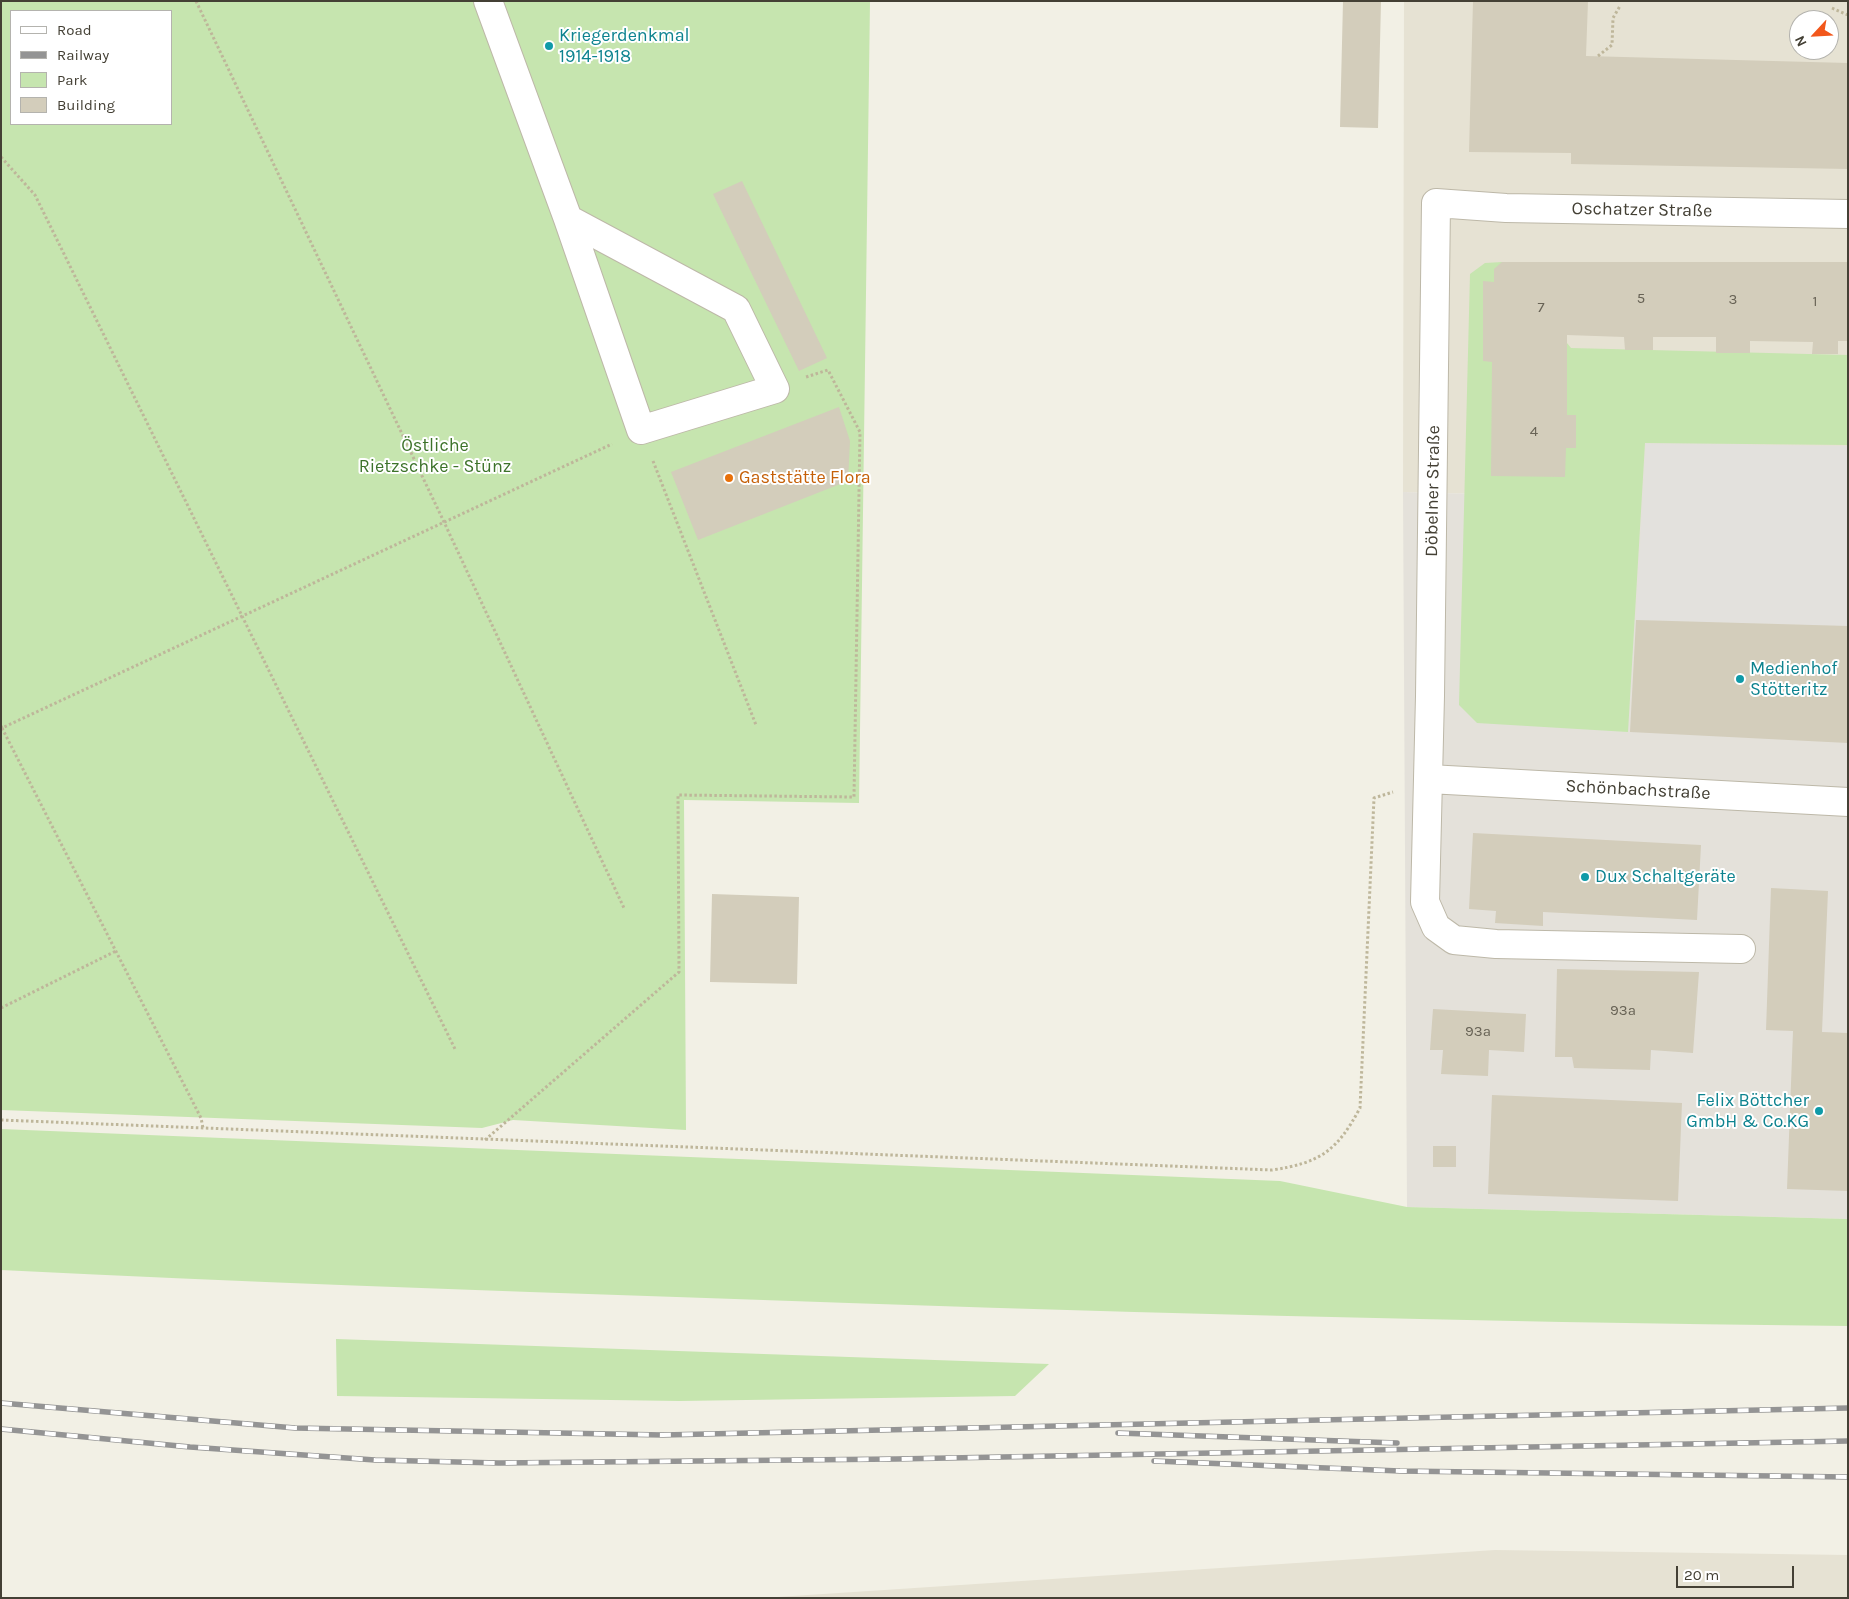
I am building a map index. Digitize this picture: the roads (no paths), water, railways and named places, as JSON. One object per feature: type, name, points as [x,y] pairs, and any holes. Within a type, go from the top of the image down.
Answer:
[{"type":"street","points":[[488,1],[568,219],[641,430],[775,389],[736,309],[568,219]]},
{"type":"street","name":"Oschatzer Straße","points":[[1436,203],[1506,208],[1848,214]]},
{"type":"street","name":"Döbelner Straße","points":[[1436,203],[1426,902],[1436,927],[1454,940],[1496,944],[1742,949]]},
{"type":"street","name":"Schönbachstraße","points":[[1429,779],[1848,802]]},
{"type":"railway","points":[[1,1403],[295,1428],[663,1435],[1848,1408]]},
{"type":"railway","points":[[1,1429],[190,1447],[375,1460],[499,1463],[896,1459],[1848,1441]]},
{"type":"railway","points":[[1118,1433],[1397,1443]]},
{"type":"railway","points":[[1154,1461],[1400,1471],[1848,1477]]},
{"type":"place","name":"Kriegerdenkmal 1914-1918","points":[[549,46]]},
{"type":"place","name":"Gaststätte Flora","points":[[729,478]]},
{"type":"place","name":"Medienhof Stötteritz","points":[[1740,679]]},
{"type":"place","name":"Dux Schaltgeräte","points":[[1585,877]]},
{"type":"place","name":"Felix Böttcher GmbH & Co.KG","points":[[1819,1111]]},
{"type":"park label","name":"Östliche Rietzschke - Stünz","points":[[435,456]]}]
